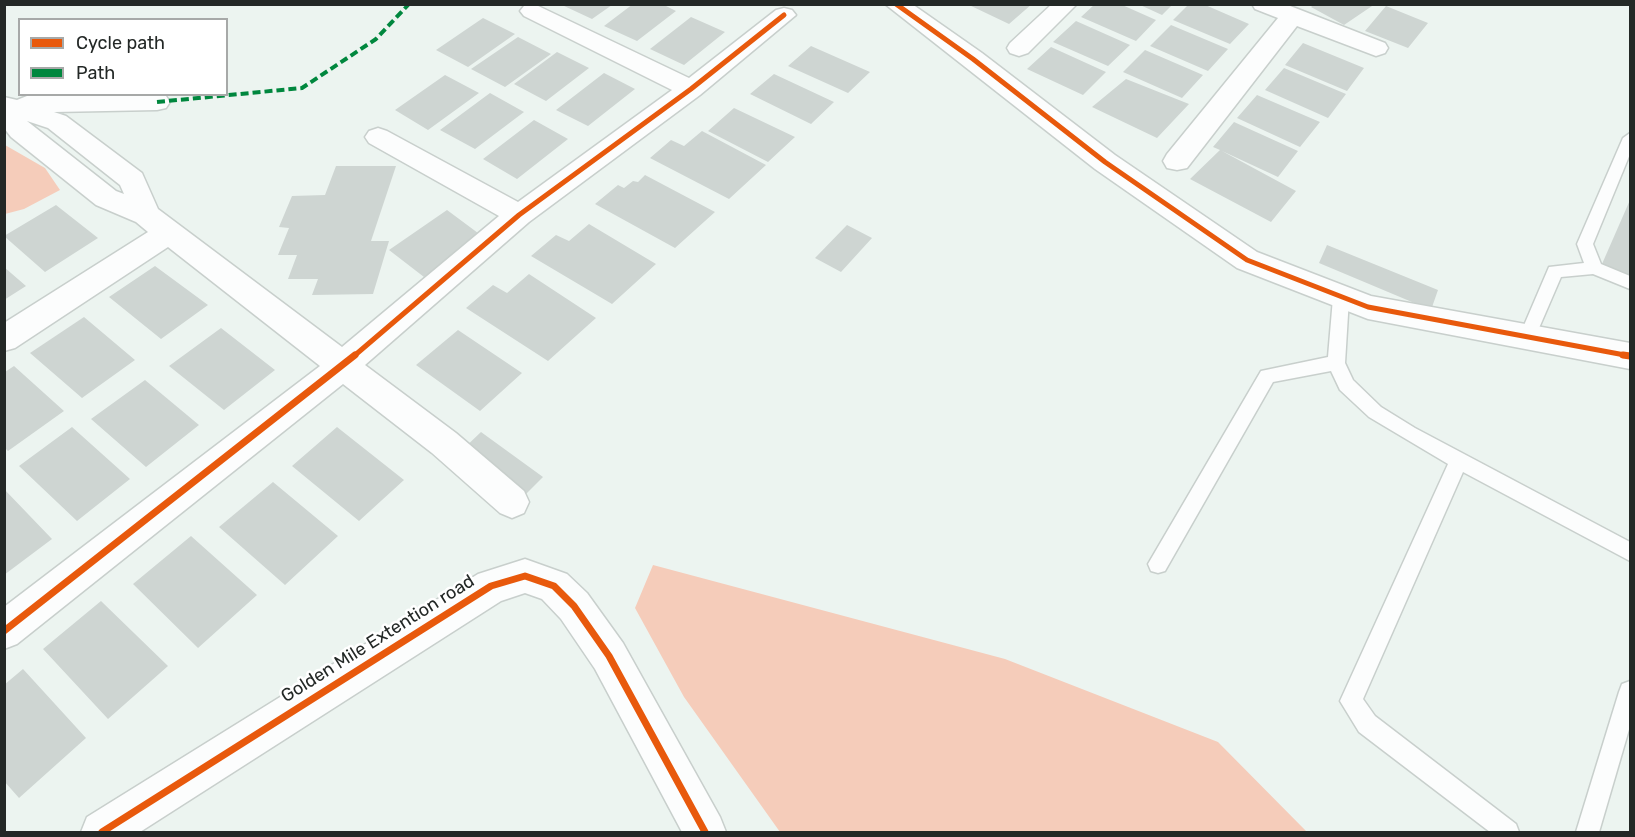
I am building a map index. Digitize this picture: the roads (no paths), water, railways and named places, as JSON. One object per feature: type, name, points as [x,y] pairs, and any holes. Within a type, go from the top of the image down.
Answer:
[{"type":"street","points":[[896,4],[973,59],[1105,162],[1247,260],[1368,307],[1630,356]]},
{"type":"street","points":[[1019,48],[1066,4]]},
{"type":"street","points":[[1263,4],[1376,48]]},
{"type":"street","points":[[532,11],[691,89]]},
{"type":"street","points":[[4,631],[341,367],[519,215],[691,89],[784,15]]},
{"type":"street","points":[[1177,161],[1292,16]]},
{"type":"street","points":[[4,105],[157,102]]},
{"type":"street","points":[[4,105],[57,122],[132,180],[157,224],[341,367],[444,443],[512,502]]},
{"type":"street","points":[[378,136],[519,215]]},
{"type":"street","points":[[4,339],[157,224]]},
{"type":"street","name":"Golden Mile Extention road","points":[[102,832],[448,612],[491,586],[525,576],[554,586],[574,606],[609,656],[705,832]]},
{"type":"lane","points":[[1594,268],[1586,244],[1630,138]]},
{"type":"lane","points":[[1527,337],[1555,271],[1594,268],[1630,283]]},
{"type":"lane","points":[[1341,298],[1336,363],[1346,385],[1375,412],[1409,434],[1630,552]]},
{"type":"lane","points":[[1158,564],[1267,376],[1336,363]]},
{"type":"lane","points":[[1459,461],[1351,701],[1368,724],[1508,832]]},
{"type":"lane","points":[[1587,832],[1630,692]]}]
